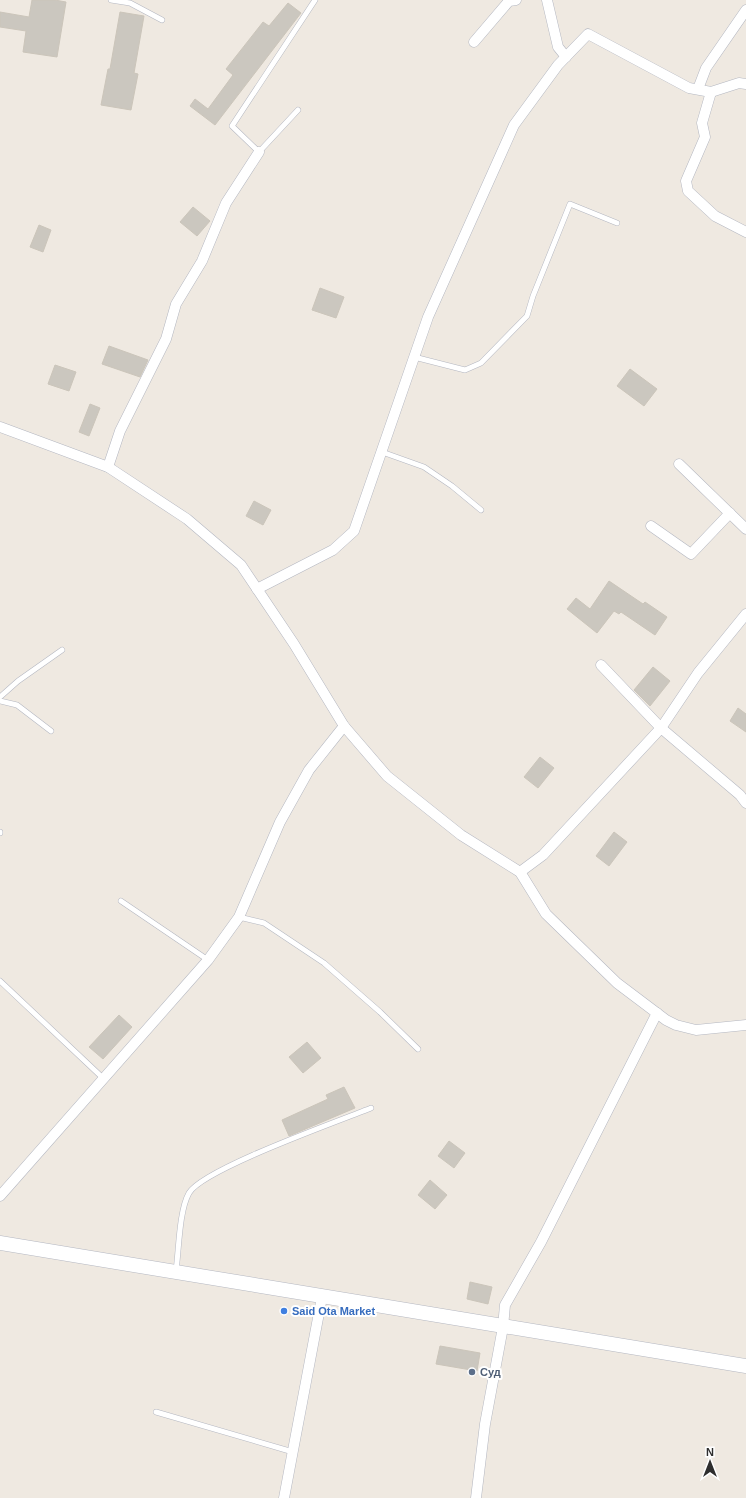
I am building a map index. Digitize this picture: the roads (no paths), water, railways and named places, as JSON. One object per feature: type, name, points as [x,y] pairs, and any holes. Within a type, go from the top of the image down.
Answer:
[{"type":"main road","points":[[0,1243],[746,1366]]},
{"type":"street","points":[[474,42],[509,1],[516,0]]},
{"type":"street","points":[[548,0],[558,47],[566,57]]},
{"type":"street","points":[[698,89],[706,68],[746,10]]},
{"type":"street","points":[[257,589],[333,550],[354,531],[428,317],[514,125],[558,65],[588,34],[689,88],[711,92],[739,83],[746,84]]},
{"type":"street","points":[[711,92],[702,123],[705,137],[686,181],[688,191],[716,216],[746,232]]},
{"type":"street","points":[[108,467],[120,431],[166,339],[176,304],[202,261],[226,203],[259,152]]},
{"type":"street","points":[[0,427],[108,467],[187,519],[241,565],[294,644],[344,726],[386,776],[461,835],[520,872],[546,914],[617,983],[666,1020],[676,1025],[696,1030],[746,1025]]},
{"type":"street","points":[[679,464],[746,529]]},
{"type":"street","points":[[651,526],[691,554],[730,513]]},
{"type":"street","points":[[520,872],[543,855],[661,728],[698,673],[746,614]]},
{"type":"street","points":[[601,665],[661,728],[740,795],[746,803]]},
{"type":"street","points":[[0,1196],[208,960],[239,916],[280,822],[309,770],[344,726]]},
{"type":"street","points":[[476,1498],[485,1424],[506,1305],[541,1242],[657,1013]]},
{"type":"street","points":[[284,1498],[322,1296]]},
{"type":"lane","points":[[111,0],[130,3],[162,20]]},
{"type":"lane","points":[[298,110],[259,152],[232,126],[314,0]]},
{"type":"lane","points":[[414,357],[465,370],[481,363],[527,316],[533,296],[570,204],[617,223]]},
{"type":"lane","points":[[382,452],[424,467],[452,486],[481,510]]},
{"type":"lane","points":[[0,697],[18,681],[62,650]]},
{"type":"lane","points":[[0,701],[17,705],[51,731]]},
{"type":"lane","points":[[121,901],[208,960]]},
{"type":"lane","points":[[239,916],[264,923],[324,963],[380,1012],[418,1049]]},
{"type":"lane","points":[[0,982],[104,1079]]},
{"type":"lane","points":[[176,1272],[183,1212],[190,1192],[200,1183],[206,1178],[257,1153],[371,1108]]},
{"type":"lane","points":[[156,1412],[293,1452]]},
{"type":"place","name":"Said Ota Market","points":[[284,1311]]},
{"type":"place","name":"Суд","points":[[472,1372]]}]
